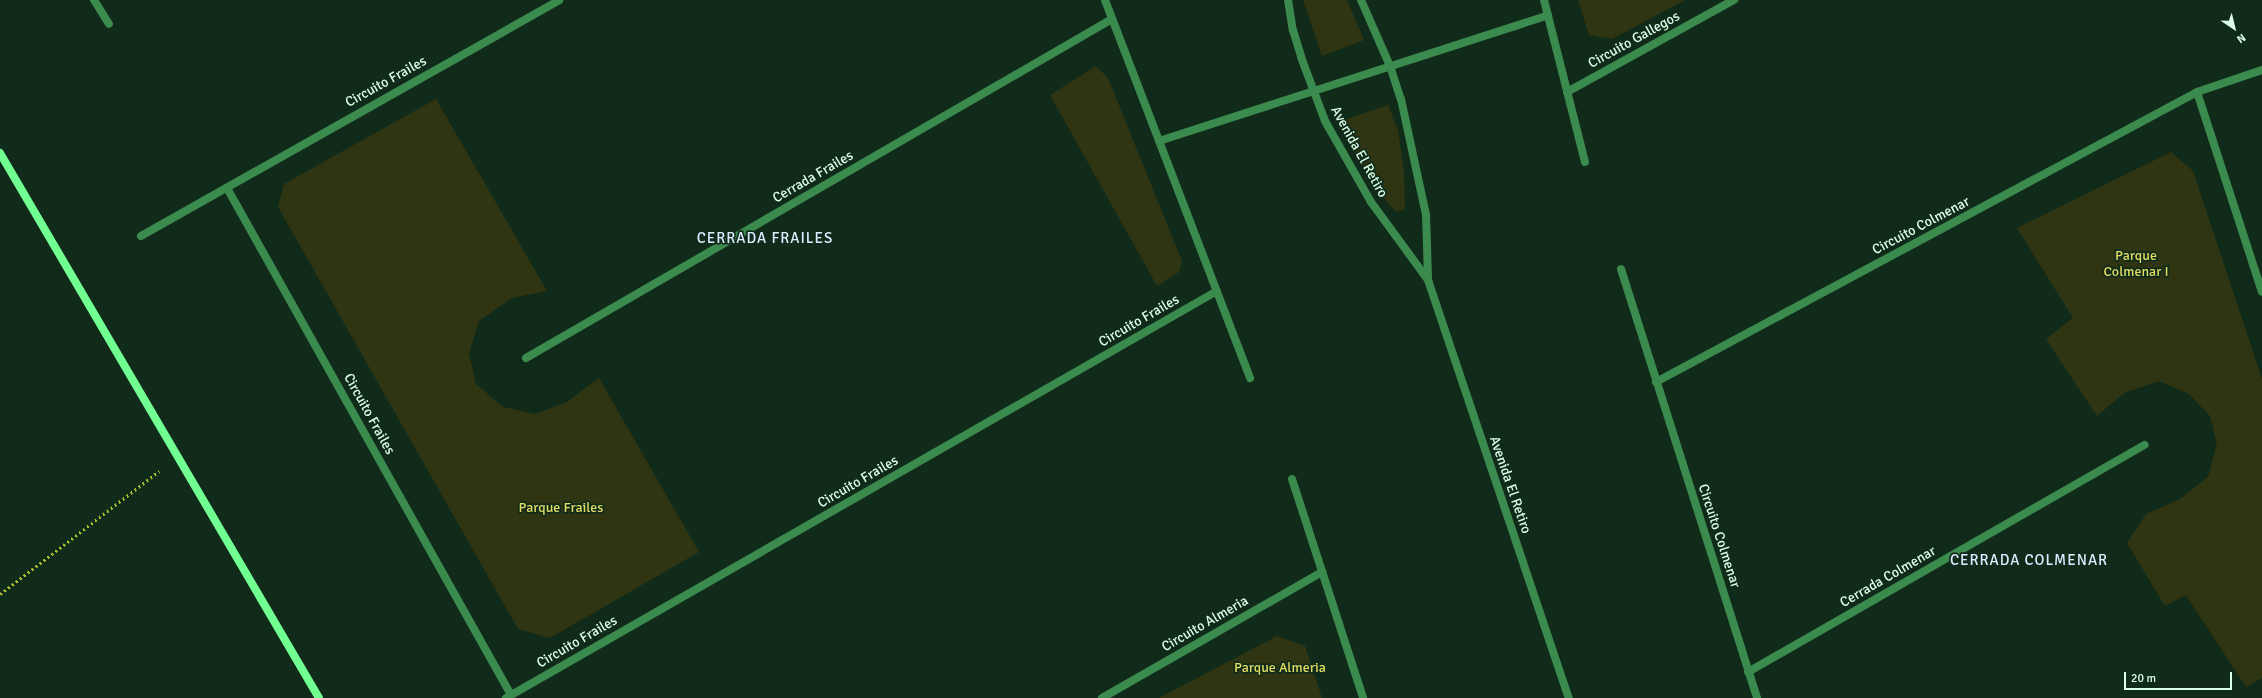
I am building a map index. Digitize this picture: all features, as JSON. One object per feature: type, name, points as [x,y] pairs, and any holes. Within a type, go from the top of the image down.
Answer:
[{"type":"main road","points":[[0,154],[319,698]]},
{"type":"street","points":[[94,0],[109,24]]},
{"type":"street","name":"Circuito Frailes","points":[[141,236],[559,0]]},
{"type":"street","points":[[1105,0],[1250,378]]},
{"type":"street","name":"Avenida El Retiro","points":[[1288,0],[1293,30],[1325,121],[1371,202],[1428,280]]},
{"type":"street","name":"Avenida El Retiro","points":[[1361,0],[1390,66],[1402,106],[1426,215],[1428,280],[1569,698]]},
{"type":"street","points":[[1544,0],[1585,162]]},
{"type":"street","name":"Circuito Gallegos","points":[[1567,92],[1734,0]]},
{"type":"street","points":[[1159,141],[1548,15]]},
{"type":"street","name":"Cerrada Frailes","points":[[526,358],[1112,19]]},
{"type":"street","name":"Circuito Colmenar","points":[[1656,382],[2197,92],[2262,70]]},
{"type":"street","points":[[2197,92],[2262,292]]},
{"type":"street","name":"Circuito Frailes","points":[[227,188],[508,696],[1217,291]]},
{"type":"street","name":"Circuito Colmenar","points":[[1621,269],[1757,698]]},
{"type":"street","name":"Cerrada Colmenar","points":[[1748,672],[2145,445]]},
{"type":"street","points":[[1292,479],[1363,698]]},
{"type":"street","name":"Circuito Almeria","points":[[1102,698],[1322,572]]},
{"type":"path","points":[[0,594],[177,457]]},
{"type":"green space","points":[[1303,0],[1347,0],[1364,40],[1322,56]]},
{"type":"green space","points":[[1578,0],[1685,0],[1612,39],[1589,35]]},
{"type":"green space","points":[[1096,66],[1108,78],[1182,261],[1179,272],[1157,286],[1050,95]]},
{"type":"green space","name":"Parque Frailes","points":[[436,99],[547,291],[512,298],[479,321],[469,353],[476,384],[503,407],[535,414],[567,402],[599,378],[699,552],[550,638],[518,629],[278,207],[284,184]]},
{"type":"green space","points":[[1388,105],[1398,130],[1404,171],[1405,209],[1396,212],[1374,187],[1352,149],[1341,121]]},
{"type":"green space","name":"Parque Colmenar I","points":[[2171,152],[2193,171],[2262,379],[2262,678],[2246,687],[2186,595],[2165,606],[2127,543],[2146,514],[2180,499],[2208,477],[2217,444],[2210,416],[2189,394],[2159,381],[2124,393],[2097,416],[2046,339],[2073,318],[2017,228]]},
{"type":"green space","name":"Parque Almeria","points":[[1277,636],[1305,646],[1322,698],[1159,698]]},
{"type":"district","name":"CERRADA FRAILES","points":[[765,239]]},
{"type":"district","name":"CERRADA COLMENAR","points":[[2029,561]]}]
